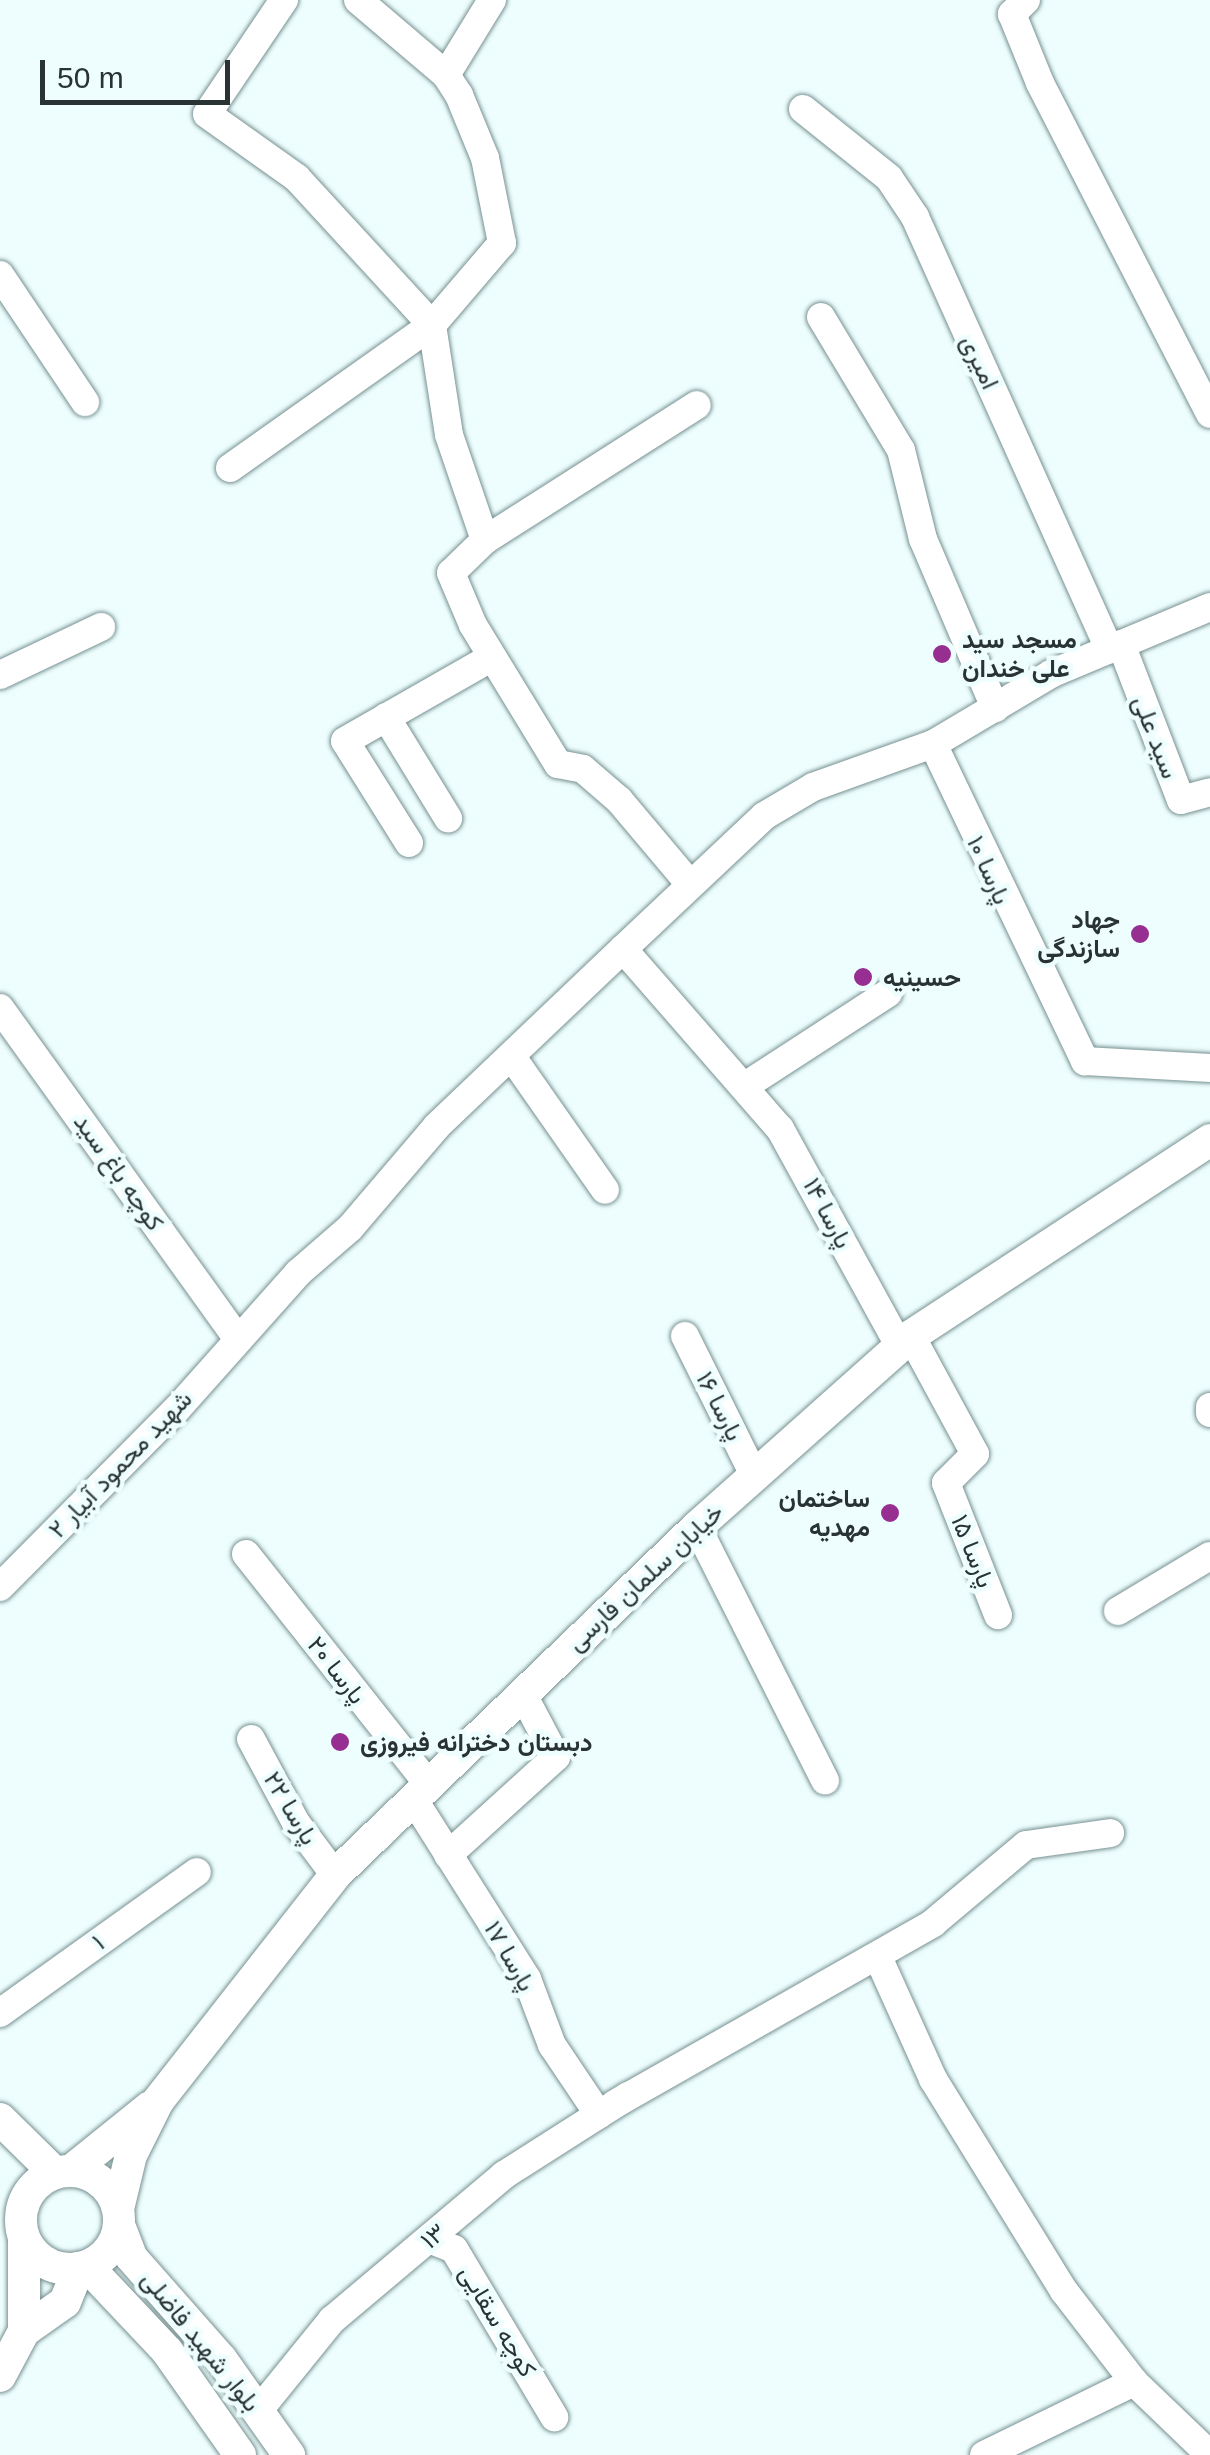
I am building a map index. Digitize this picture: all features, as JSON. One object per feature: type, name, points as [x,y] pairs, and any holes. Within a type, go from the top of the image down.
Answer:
[{"type":"main road","name":"خیابان سلمان فارسی","points":[[119,2217],[131,2155],[158,2101],[335,1876],[698,1527],[906,1341],[1210,1140]]},
{"type":"main road","name":"خیابان سلمان فارسی","points":[[63,2172],[158,2101]]},
{"type":"main road","points":[[0,2119],[63,2172],[102,2182],[119,2217],[109,2250],[83,2267],[65,2302],[24,2331],[0,2376]]},
{"type":"main road","points":[[24,2331],[23,2226],[32,2188],[63,2172]]},
{"type":"main road","points":[[0,2182],[46,2263],[83,2267]]},
{"type":"main road","name":"بلوار شهید فاضلی","points":[[119,2217],[131,2256],[259,2410],[288,2455]]},
{"type":"main road","name":"بلوار شهید فاضلی","points":[[83,2267],[167,2351],[240,2455]]},
{"type":"street","points":[[284,0],[206,114],[296,178],[432,326],[449,434],[485,540]]},
{"type":"street","points":[[230,468],[432,326],[502,243],[485,158],[446,75],[358,0]]},
{"type":"street","points":[[446,75],[492,0]]},
{"type":"street","points":[[1026,0],[1012,14],[1040,83],[1210,414]]},
{"type":"street","name":"امیری","points":[[803,110],[889,178],[915,217],[1115,647]]},
{"type":"street","points":[[0,275],[85,402]]},
{"type":"street","points":[[821,318],[901,450],[923,539],[995,708]]},
{"type":"street","points":[[689,883],[619,800],[583,770],[558,764],[492,657],[452,573],[485,540],[697,405]]},
{"type":"street","points":[[932,744],[1115,647],[1210,606]]},
{"type":"street","points":[[0,675],[101,627]]},
{"type":"street","name":"سید علی","points":[[1115,647],[1180,800],[1210,792]]},
{"type":"street","points":[[409,843],[345,741],[492,657]]},
{"type":"street","points":[[386,717],[448,818]]},
{"type":"street","name":"شهید محمود آبیار ۲","points":[[0,1586],[177,1409],[236,1337],[512,1056],[689,883],[764,816],[813,787],[932,744]]},
{"type":"street","name":"پارسا ۱۰","points":[[932,744],[1007,911],[1085,1060],[1210,1068]]},
{"type":"street","name":"پارسا ۱۴","points":[[623,949],[748,1084],[818,1190],[906,1341]]},
{"type":"street","points":[[748,1084],[888,993]]},
{"type":"street","name":"کوچه باغ سید","points":[[0,1008],[236,1337]]},
{"type":"street","points":[[512,1056],[605,1190]]},
{"type":"street","name":"پارسا ۱۶","points":[[685,1336],[754,1475]]},
{"type":"street","name":"پارسا ۱۵","points":[[906,1341],[976,1454],[946,1482],[998,1615]]},
{"type":"street","points":[[698,1527],[825,1780]]},
{"type":"street","name":"پارسا ۲۰","points":[[246,1554],[422,1792]]},
{"type":"street","points":[[1118,1611],[1210,1556]]},
{"type":"street","points":[[448,1855],[556,1757],[522,1693]]},
{"type":"street","name":"پارسا ۲۲","points":[[251,1739],[296,1823],[335,1876]]},
{"type":"street","name":"پارسا ۱۷","points":[[422,1792],[448,1855],[527,1979],[552,2044],[616,2104]]},
{"type":"street","name":"۱۳","points":[[259,2410],[332,2320],[504,2176],[616,2104],[878,1957],[956,1908],[1026,1845],[1110,1833]]},
{"type":"street","name":"۱","points":[[0,2013],[196,1872]]},
{"type":"street","points":[[878,1957],[933,2079],[1064,2291],[1134,2382],[1210,2455]]},
{"type":"street","name":"کوچه سقایی","points":[[429,2239],[454,2248],[554,2417]]},
{"type":"street","points":[[984,2455],[1134,2382]]},
{"type":"place","name":"مسجد سید علی خندان","points":[[942,654]]},
{"type":"place","name":"جهاد سازندگی","points":[[1140,934]]},
{"type":"place","name":"حسینیه","points":[[863,977]]},
{"type":"place","name":"ساختمان مهدیه","points":[[890,1513]]},
{"type":"place","name":"دبستان دخترانه فیروزی","points":[[340,1742]]}]
